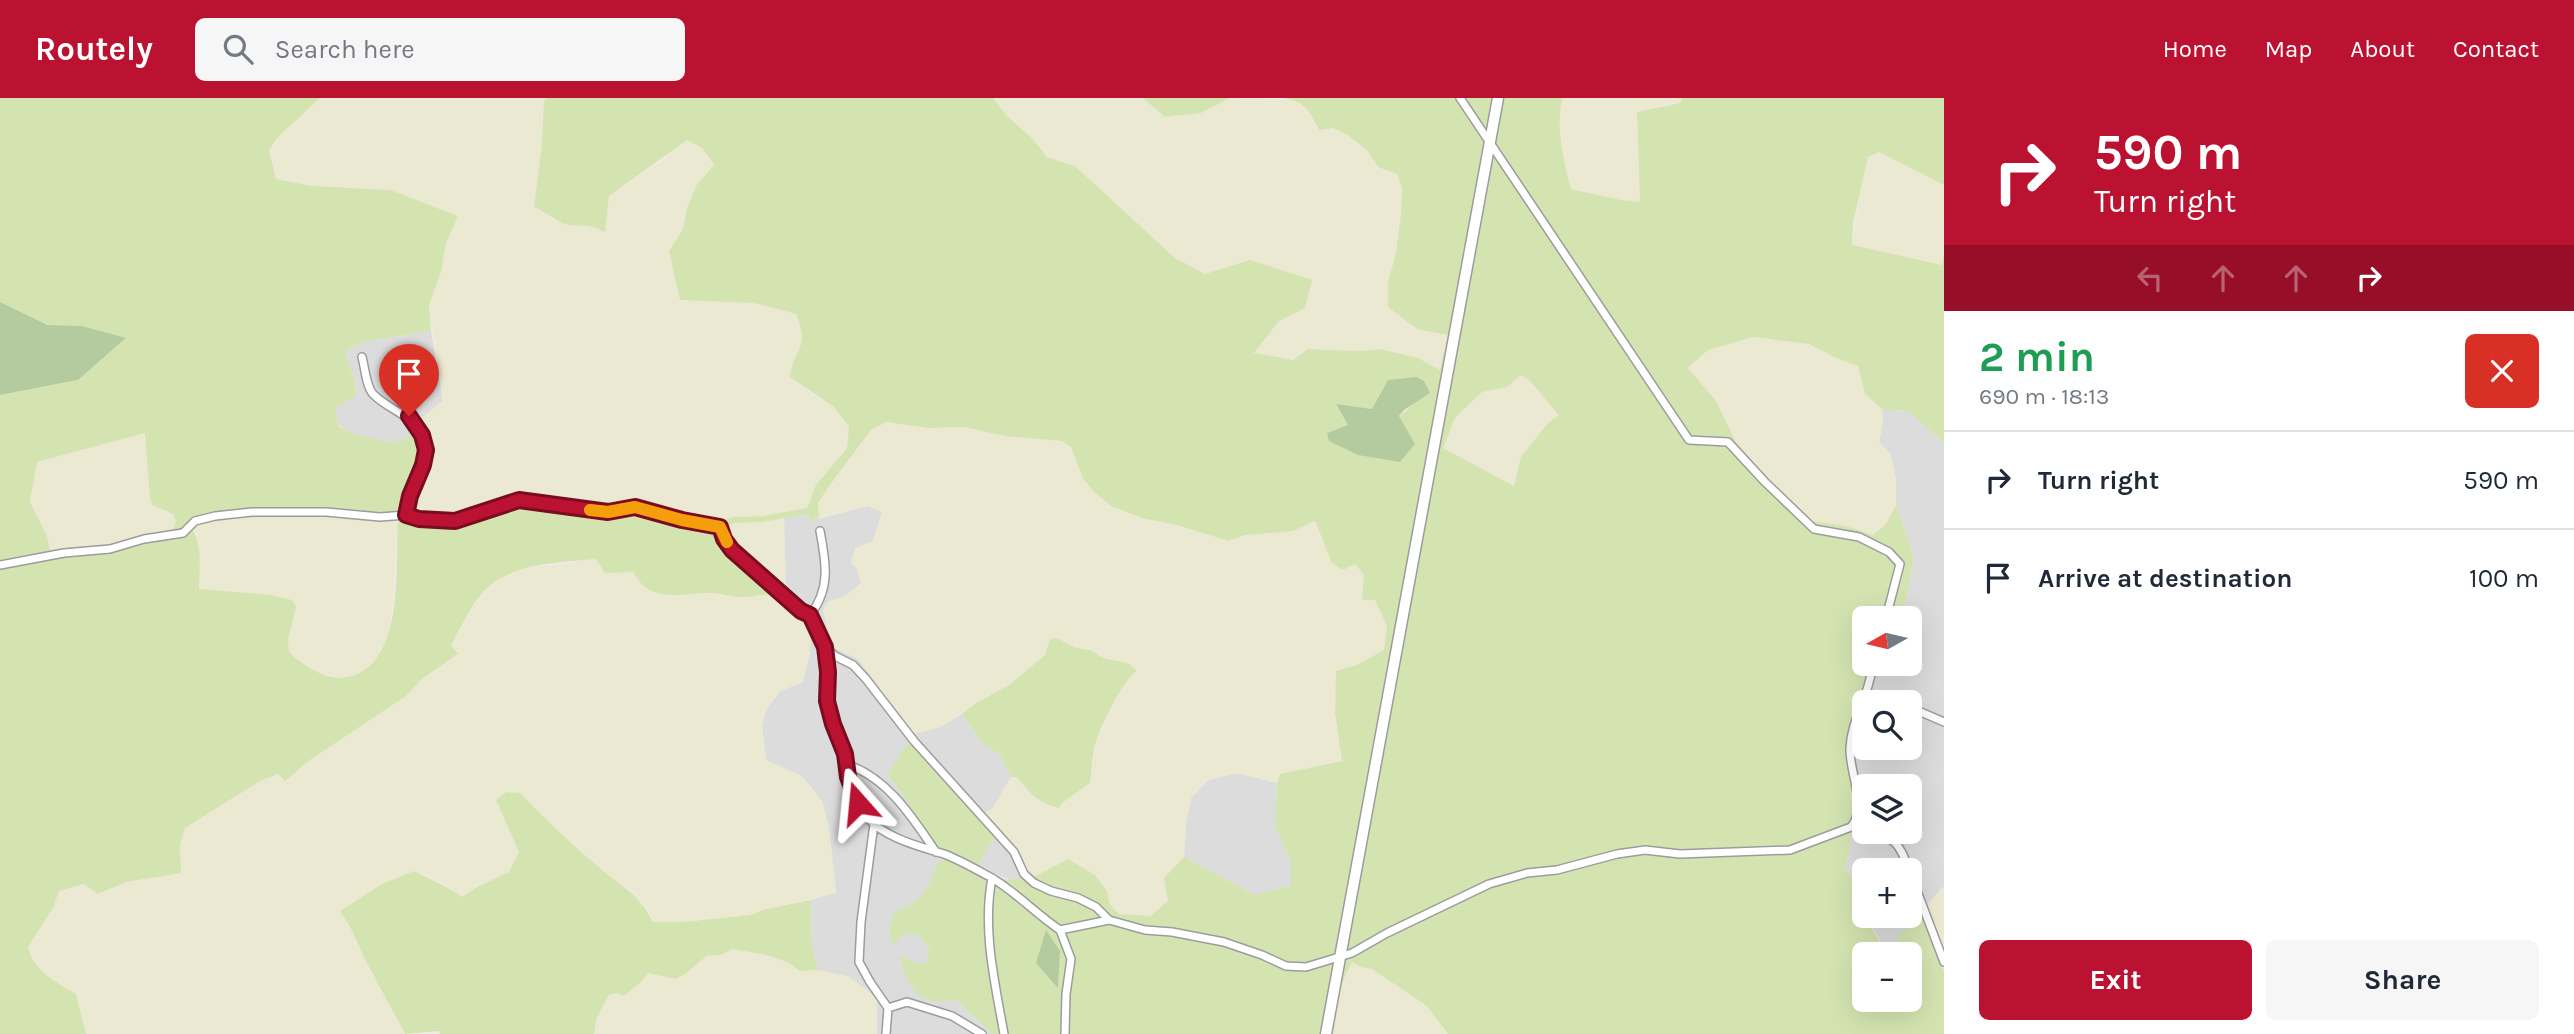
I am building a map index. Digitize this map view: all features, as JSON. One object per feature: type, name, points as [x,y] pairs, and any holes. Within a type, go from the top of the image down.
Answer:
[{"type":"street","points":[[1460,98],[1689,440],[1728,442],[1765,482],[1814,528],[1859,537],[1889,552],[1900,564],[1888,606]]},
{"type":"street","points":[[1326,1034],[1498,98]]},
{"type":"street","points":[[362,357],[371,392],[387,405],[409,416],[422,435],[425,458],[410,496],[406,515]]},
{"type":"street","points":[[0,565],[64,553],[110,549],[144,539],[183,533],[195,521],[252,512],[380,517],[406,515],[419,519],[455,521],[519,500],[608,512],[635,507],[720,527],[732,550],[801,611],[810,615],[825,647],[827,701],[848,777],[858,803],[874,824],[899,839],[946,855],[992,878],[1060,930],[1071,959],[1066,994],[1065,1034]]},
{"type":"street","points":[[810,615],[823,594],[827,569],[820,531]]},
{"type":"street","points":[[825,647],[835,656],[853,665],[866,679],[914,741],[1014,852],[1024,874],[1051,891],[1078,898],[1096,907],[1109,920]]},
{"type":"street","points":[[1922,713],[1944,722]]},
{"type":"street","points":[[1060,930],[1109,920],[1145,930],[1224,942],[1286,966],[1306,967],[1340,958],[1489,884],[1527,873],[1557,870],[1645,850],[1680,854],[1790,850],[1851,827],[1858,819],[1858,798],[1852,774],[1850,747],[1852,737]]},
{"type":"street","points":[[846,764],[860,768],[890,790],[917,823],[936,853]]},
{"type":"street","points":[[874,824],[860,922],[859,962],[888,1008],[886,1034]]},
{"type":"street","points":[[992,878],[987,905],[992,964],[1004,1034]]},
{"type":"street","points":[[1922,904],[1944,962]]},
{"type":"street","points":[[888,1008],[907,1002],[952,1016],[982,1034]]},
{"type":"shaded area","points":[[320,98],[546,98],[534,207],[561,223],[594,225],[604,233],[609,196],[663,160],[681,143],[687,140],[703,148],[714,165],[697,184],[687,208],[683,229],[669,251],[680,299],[754,303],[796,314],[802,328],[801,351],[790,372],[800,386],[834,407],[849,427],[847,448],[816,485],[807,508],[763,516],[732,517],[723,521],[631,503],[456,519],[416,517],[411,509],[431,456],[422,418],[443,401],[429,305],[441,272],[446,243],[458,216],[391,190],[312,186],[276,179],[268,150],[276,139]]},
{"type":"shaded area","points":[[993,98],[1143,98],[1165,117],[1224,102],[1230,98],[1296,100],[1311,114],[1319,130],[1333,128],[1349,136],[1366,149],[1378,167],[1397,174],[1402,188],[1401,213],[1396,253],[1388,282],[1417,329],[1448,335],[1441,371],[1418,358],[1380,349],[1308,349],[1293,360],[1253,353],[1279,321],[1305,308],[1250,260],[1205,274],[1175,258],[1075,166],[1048,157]]},
{"type":"shaded area","points":[[1562,98],[1682,98],[1681,103],[1671,103],[1637,113],[1640,202],[1571,189],[1561,151]]},
{"type":"shaded area","points":[[1878,152],[1944,185],[1943,265],[1852,246],[1862,175],[1868,157]]},
{"type":"shaded area","points":[[431,331],[443,401],[422,418],[418,432],[396,443],[354,434],[338,425],[336,407],[356,395],[355,381],[345,352],[362,342]]},
{"type":"shaded area","points":[[1753,337],[1809,344],[1858,366],[1865,394],[1882,409],[1879,442],[1891,455],[1896,480],[1896,505],[1886,524],[1873,535],[1846,526],[1812,521],[1763,474],[1736,442],[1716,401],[1691,374],[1688,367],[1708,350]]},
{"type":"shaded area","points":[[1521,375],[1531,382],[1559,415],[1548,423],[1515,486],[1443,448],[1455,418],[1482,392],[1507,387]]},
{"type":"shaded area","points":[[1882,409],[1907,411],[1944,443],[1944,886],[1922,911],[1922,858],[1852,858],[1852,879],[1845,868],[1851,839],[1849,820],[1852,816],[1852,844],[1922,844],[1922,774],[1852,774],[1852,796],[1846,740],[1852,710],[1852,760],[1922,760],[1922,690],[1861,690],[1876,676],[1922,676],[1922,606],[1905,606],[1914,556],[1896,505],[1896,480],[1891,455],[1879,442]]},
{"type":"shaded area","points":[[886,422],[928,428],[964,427],[1005,436],[1062,441],[1071,447],[1083,479],[1145,519],[1173,524],[1229,541],[1245,535],[1293,531],[1315,521],[1320,539],[1355,564],[1364,576],[1363,599],[1375,600],[1387,626],[1384,650],[1357,665],[1336,671],[1335,713],[1342,761],[1281,774],[1277,783],[1237,773],[1208,780],[1191,798],[1184,857],[1164,878],[1168,901],[1150,916],[1119,914],[1110,905],[1107,891],[1034,877],[1027,873],[1012,842],[998,831],[985,812],[992,809],[1011,777],[1017,777],[1029,793],[1046,805],[1059,808],[1061,803],[1090,783],[1097,740],[1121,690],[1134,672],[1128,663],[1103,658],[1090,650],[1076,648],[1057,638],[1045,655],[1009,685],[940,727],[914,734],[858,659],[832,647],[823,610],[829,601],[844,597],[861,583],[857,568],[851,563],[855,548],[873,541],[882,512],[868,506],[819,518],[818,503],[871,430]]},
{"type":"shaded area","points":[[146,433],[152,505],[173,514],[176,521],[173,529],[110,544],[50,550],[47,536],[30,502],[37,462]]},
{"type":"shaded area","points":[[868,506],[882,512],[873,541],[857,568],[862,583],[844,597],[829,601],[832,647],[858,659],[914,734],[940,727],[962,714],[983,744],[999,754],[1011,777],[992,809],[998,831],[1012,842],[1027,873],[1023,878],[1012,881],[976,866],[996,835],[978,819],[964,799],[923,760],[912,744],[894,784],[900,788],[949,854],[946,859],[938,862],[927,893],[908,907],[894,912],[894,945],[902,935],[909,933],[922,938],[929,949],[926,963],[898,956],[956,1000],[992,1034],[877,1034],[877,1001],[849,977],[818,970],[812,949],[811,900],[836,892],[829,828],[822,801],[803,777],[766,760],[762,727],[766,710],[780,691],[803,682],[804,618],[782,599],[786,594],[784,518],[806,514],[810,521]]},
{"type":"shaded area","points":[[317,515],[398,520],[388,641],[377,660],[362,673],[343,678],[315,672],[289,652],[288,640],[295,613],[285,601],[270,595],[199,590],[199,550],[193,531],[197,525],[245,516]]},
{"type":"shaded area","points":[[784,518],[786,594],[728,541],[724,528],[732,523]]},
{"type":"shaded area","points":[[596,559],[634,572],[666,596],[713,593],[742,597],[768,593],[782,599],[804,618],[811,629],[810,653],[803,682],[780,691],[766,710],[762,727],[766,760],[803,777],[822,801],[829,828],[836,893],[751,915],[683,922],[653,922],[647,908],[629,888],[616,883],[559,833],[520,793],[496,800],[519,852],[509,872],[462,897],[446,885],[414,871],[341,911],[352,926],[368,965],[405,1034],[86,1034],[76,994],[45,975],[30,958],[28,947],[53,908],[59,891],[84,884],[99,894],[126,882],[181,873],[180,844],[184,828],[260,781],[278,774],[285,780],[307,762],[406,696],[422,679],[458,655],[451,645],[479,597],[498,580],[516,570]]},
{"type":"shaded area","points":[[1237,773],[1277,783],[1275,826],[1291,863],[1291,885],[1256,895],[1184,857],[1191,798],[1208,780]]},
{"type":"shaded area","points":[[1944,886],[1944,971],[1922,917],[1922,910]]},
{"type":"shaded area","points":[[1873,928],[1907,928],[1894,942],[1881,942]]},
{"type":"shaded area","points":[[732,949],[767,955],[787,962],[800,971],[818,970],[849,977],[871,993],[877,1001],[877,1034],[594,1034],[596,1020],[609,995],[642,981],[648,973],[685,974],[708,956],[721,955]]},
{"type":"shaded area","points":[[1352,962],[1372,969],[1427,1006],[1448,1034],[1332,1034],[1341,985]]},
{"type":"green space","points":[[0,98],[320,98],[276,139],[269,150],[276,179],[312,186],[391,190],[458,216],[446,243],[441,272],[429,305],[431,331],[362,342],[345,352],[355,381],[356,396],[336,407],[338,426],[354,434],[396,443],[418,432],[422,418],[431,451],[428,467],[411,509],[416,517],[456,519],[518,498],[556,504],[615,506],[631,503],[723,521],[732,517],[763,516],[807,508],[816,485],[847,448],[849,427],[834,407],[790,377],[802,334],[796,314],[754,303],[680,300],[669,251],[683,229],[687,208],[697,184],[714,165],[702,148],[687,140],[609,196],[605,233],[592,227],[565,224],[534,207],[546,98],[993,98],[1047,157],[1075,166],[1175,258],[1205,274],[1250,260],[1312,280],[1305,308],[1279,321],[1254,353],[1293,360],[1308,349],[1380,349],[1418,358],[1440,370],[1448,335],[1417,329],[1388,307],[1388,282],[1396,253],[1401,213],[1402,188],[1397,174],[1378,167],[1366,149],[1349,136],[1333,128],[1319,130],[1306,108],[1283,98],[1562,98],[1560,133],[1571,189],[1640,202],[1637,112],[1680,103],[1682,98],[1944,98],[1944,185],[1879,152],[1868,157],[1853,223],[1852,245],[1942,265],[1944,252],[1944,443],[1907,411],[1882,409],[1865,394],[1858,366],[1809,344],[1753,337],[1708,350],[1688,368],[1716,401],[1736,442],[1763,474],[1812,521],[1846,526],[1873,535],[1886,524],[1896,505],[1914,556],[1905,606],[1852,606],[1852,676],[1874,676],[1862,690],[1852,690],[1848,766],[1852,816],[1849,820],[1851,839],[1845,868],[1852,878],[1852,928],[1872,928],[1880,942],[1852,942],[1852,1012],[1922,1012],[1922,942],[1893,942],[1906,928],[1922,928],[1922,917],[1944,971],[1944,1034],[1448,1034],[1427,1006],[1372,969],[1352,962],[1341,985],[1332,1034],[992,1034],[956,1000],[942,1002],[923,998],[911,986],[898,955],[917,963],[926,963],[929,949],[922,938],[909,933],[902,935],[894,946],[889,932],[894,912],[912,904],[923,894],[938,862],[946,859],[949,854],[939,848],[888,774],[906,745],[912,744],[996,835],[977,866],[996,876],[1015,880],[1027,873],[1034,877],[1068,859],[1095,875],[1107,891],[1110,905],[1119,914],[1150,916],[1168,901],[1164,878],[1184,857],[1256,895],[1291,885],[1291,863],[1275,826],[1277,783],[1280,774],[1342,761],[1335,713],[1336,671],[1357,665],[1384,650],[1387,626],[1375,600],[1362,600],[1364,575],[1355,564],[1343,570],[1332,563],[1315,521],[1293,531],[1245,535],[1229,541],[1173,524],[1145,519],[1111,506],[1083,479],[1071,447],[1062,441],[1005,436],[964,427],[928,428],[886,422],[871,430],[830,485],[818,503],[819,518],[810,521],[806,514],[763,522],[733,523],[724,528],[728,541],[786,594],[782,599],[764,595],[739,597],[712,593],[657,593],[640,582],[634,572],[605,573],[596,559],[533,566],[490,585],[475,602],[451,645],[458,654],[422,679],[406,696],[307,762],[285,781],[278,774],[260,781],[185,828],[180,844],[181,873],[126,882],[98,894],[84,884],[59,891],[53,908],[28,947],[40,969],[76,994],[86,1034],[0,1034],[0,395],[78,380],[125,339],[82,326],[49,325],[0,302]],"holes":[[[1521,375],[1531,382],[1559,415],[1548,423],[1521,457],[1514,486],[1443,448],[1455,418],[1482,392],[1507,387]],[[1414,403],[1399,417],[1415,444],[1327,433],[1348,425],[1336,405],[1372,409]],[[145,433],[152,505],[173,514],[176,521],[173,529],[110,544],[50,550],[47,536],[30,502],[37,462]],[[317,515],[398,520],[394,609],[381,651],[369,667],[352,676],[334,677],[318,672],[289,652],[288,640],[296,607],[292,600],[270,595],[199,589],[199,552],[193,531],[197,525],[245,516]]]},
{"type":"green space","points":[[1143,98],[1230,98],[1201,113],[1165,117]]},
{"type":"green space","points":[[0,302],[48,325],[82,326],[126,338],[78,380],[0,395]]},
{"type":"green space","points":[[1416,377],[1424,381],[1430,393],[1399,416],[1415,444],[1400,462],[1358,455],[1329,441],[1327,433],[1348,425],[1336,404],[1372,409],[1388,380]]},
{"type":"green space","points":[[1057,638],[1076,648],[1090,650],[1103,658],[1128,663],[1137,671],[1120,692],[1100,732],[1094,749],[1090,783],[1059,808],[1040,801],[1017,777],[1011,777],[999,754],[983,744],[962,714],[1009,685],[1045,655],[1050,639]]},
{"type":"green space","points":[[506,792],[520,793],[576,848],[635,896],[653,922],[683,922],[751,915],[766,909],[811,900],[812,949],[818,970],[800,971],[787,962],[767,955],[732,949],[721,955],[707,956],[676,979],[648,973],[624,996],[616,993],[609,995],[596,1020],[594,1034],[440,1034],[439,1031],[405,1034],[340,911],[382,884],[414,871],[462,897],[509,872],[519,852],[496,800]]},
{"type":"green space","points":[[1046,930],[1060,951],[1058,988],[1036,963]]},
{"type":"slow traffic","points":[[590,510],[608,512],[635,507],[682,520],[701,522],[720,527],[727,542]]},
{"type":"route","points":[[409,416],[422,435],[426,450],[406,515],[435,521],[455,521],[519,500],[608,512],[635,507],[720,527],[732,550],[801,611],[810,615],[825,647],[827,701],[858,803]]}]
